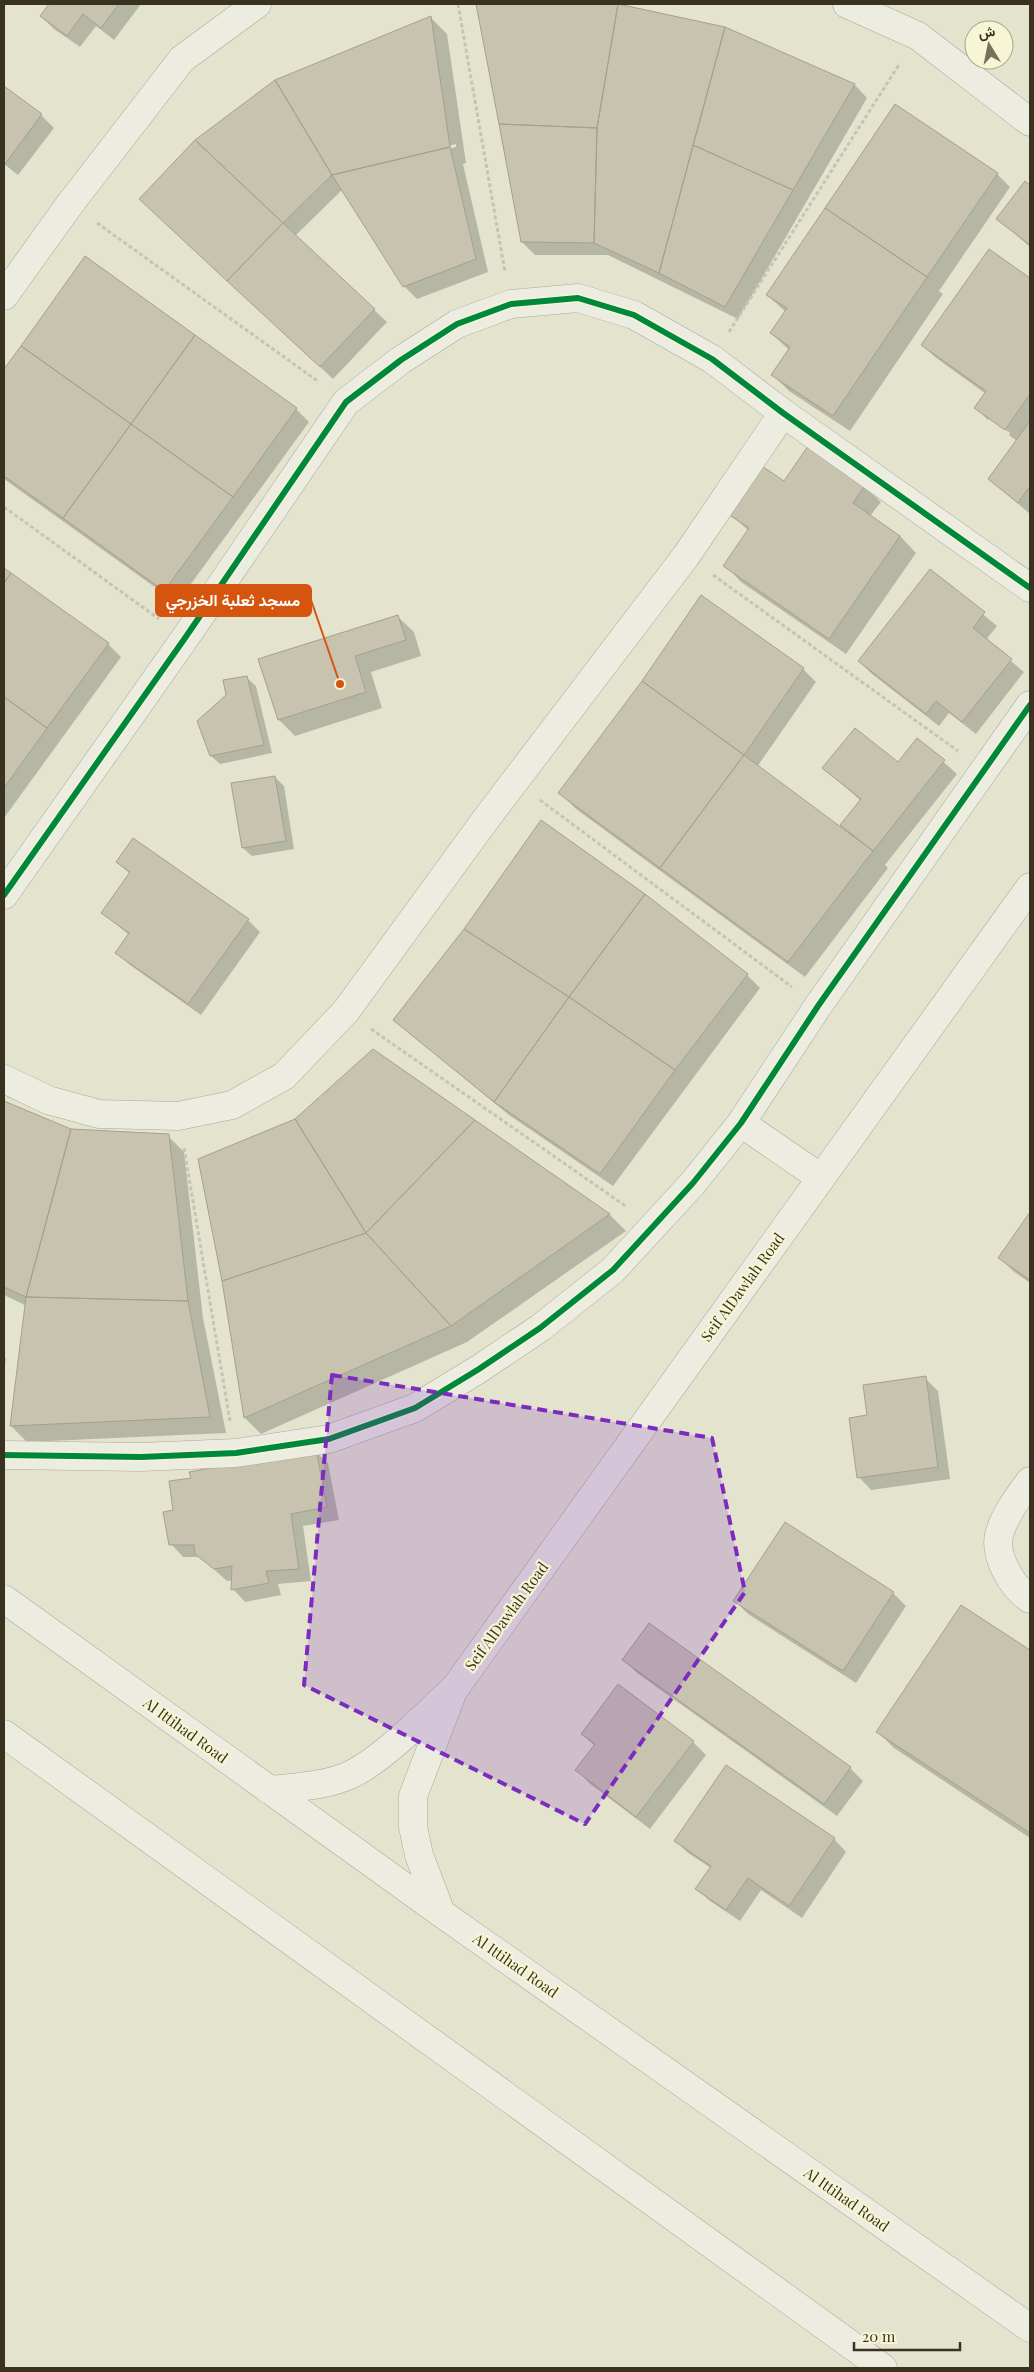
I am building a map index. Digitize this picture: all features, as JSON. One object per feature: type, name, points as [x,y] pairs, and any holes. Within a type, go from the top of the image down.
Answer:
[{"type":"street","points":[[4,296],[70,204],[182,59],[258,4]]},
{"type":"street","points":[[847,4],[918,36],[1030,122]]},
{"type":"street","points":[[4,895],[186,638],[346,402],[401,360],[457,324],[511,304],[578,298],[634,316],[712,359],[783,413],[1030,588]]},
{"type":"street","points":[[4,1078],[48,1100],[99,1114],[178,1116],[232,1105],[284,1076],[346,1011],[686,556],[783,413]]},
{"type":"street","points":[[4,1455],[141,1457],[236,1453],[329,1439],[415,1408],[479,1369],[540,1328],[613,1270],[694,1183],[741,1123],[818,1006],[986,771],[1030,705]]},
{"type":"street","name":"Seif AlDawlah Road","points":[[270,1790],[314,1786],[352,1774],[382,1753],[455,1688],[1030,887]]},
{"type":"street","points":[[741,1123],[821,1178]]},
{"type":"street","points":[[1030,1481],[1005,1520],[998,1538],[1003,1565],[1018,1591],[1030,1599]]},
{"type":"street","name":"Al Ittihad Road","points":[[4,1598],[441,1912],[1030,2328]]},
{"type":"street","name":"Seif AlDawlah Road","points":[[441,1912],[419,1855],[412,1827],[413,1796],[455,1688]]},
{"type":"street","points":[[4,1734],[883,2368]]},
{"type":"path","points":[[458,4],[511,304]]},
{"type":"path","points":[[712,359],[918,36]]},
{"type":"path","points":[[70,204],[346,402]]},
{"type":"path","points":[[4,507],[186,638]]},
{"type":"path","points":[[686,556],[986,771]]},
{"type":"path","points":[[516,782],[818,1006]]},
{"type":"path","points":[[346,1011],[653,1225]]},
{"type":"path","points":[[178,1116],[236,1453]]},
{"type":"highlighted area","points":[[332,1375],[712,1438],[745,1592],[585,1824],[304,1685]]},
{"type":"building","points":[[49,4],[119,4],[101,28],[83,14],[67,36],[40,16]]},
{"type":"building","points":[[476,4],[618,4],[597,128],[499,124]]},
{"type":"building","points":[[618,4],[725,27],[659,273],[594,243],[597,128]]},
{"type":"building","points":[[431,16],[450,147],[332,175],[275,80]]},
{"type":"building","points":[[725,27],[855,84],[793,190],[693,145]]},
{"type":"building","points":[[275,80],[332,175],[283,223],[195,140]]},
{"type":"building","points":[[4,86],[42,114],[5,164],[4,163]]},
{"type":"building","points":[[895,104],[998,173],[927,277],[825,208]]},
{"type":"building","points":[[499,124],[597,128],[594,243],[521,242]]},
{"type":"building","points":[[195,140],[283,223],[227,281],[139,199]]},
{"type":"building","points":[[693,145],[793,190],[725,307],[659,273]]},
{"type":"building","points":[[450,147],[476,259],[403,287],[332,175]]},
{"type":"building","points":[[1025,181],[1030,185],[1030,245],[996,219]]},
{"type":"building","points":[[825,208],[927,277],[833,416],[771,375],[790,347],[770,333],[787,308],[766,295]]},
{"type":"building","points":[[283,223],[375,309],[320,367],[227,281]]},
{"type":"building","points":[[989,249],[1030,278],[1030,394],[1005,430],[974,408],[986,391],[921,345]]},
{"type":"building","points":[[85,256],[195,335],[131,424],[21,346]]},
{"type":"building","points":[[195,335],[297,408],[233,497],[131,424]]},
{"type":"building","points":[[21,346],[131,424],[63,518],[4,476],[4,369]]},
{"type":"building","points":[[1030,421],[1030,486],[1018,503],[988,479]]},
{"type":"building","points":[[131,424],[233,497],[164,591],[63,518]]},
{"type":"building","points":[[808,446],[865,485],[853,503],[900,536],[829,639],[723,566],[749,528],[728,514],[762,466],[784,481]]},
{"type":"building","points":[[4,568],[11,573],[4,583]]},
{"type":"building","points":[[930,569],[985,612],[973,628],[1012,659],[962,722],[936,701],[926,714],[858,661]]},
{"type":"building","points":[[11,573],[109,643],[47,728],[4,697],[4,583]]},
{"type":"building","points":[[701,595],[804,668],[744,755],[642,681]]},
{"type":"building","points":[[398,615],[406,640],[355,656],[366,692],[278,720],[258,659]]},
{"type":"building","points":[[247,676],[264,745],[210,756],[197,721],[226,695],[223,680]]},
{"type":"building","points":[[642,681],[744,755],[660,868],[558,793]]},
{"type":"building","points":[[4,697],[47,728],[4,788]]},
{"type":"building","points":[[855,728],[898,762],[917,738],[945,760],[873,851],[840,825],[861,799],[822,768]]},
{"type":"building","points":[[744,755],[873,851],[788,962],[660,868]]},
{"type":"building","points":[[275,776],[286,841],[242,848],[231,783]]},
{"type":"building","points":[[541,820],[645,894],[569,997],[464,929]]},
{"type":"building","points":[[133,838],[249,919],[188,1004],[115,953],[129,933],[101,913],[130,872],[116,862]]},
{"type":"building","points":[[645,894],[748,974],[675,1070],[569,997]]},
{"type":"building","points":[[464,929],[569,997],[494,1102],[393,1020]]},
{"type":"building","points":[[569,997],[675,1070],[600,1174],[494,1102]]},
{"type":"building","points":[[373,1049],[475,1120],[366,1233],[295,1119]]},
{"type":"building","points":[[4,1101],[71,1129],[26,1297],[4,1287]]},
{"type":"building","points":[[295,1119],[366,1233],[222,1281],[198,1159]]},
{"type":"building","points":[[475,1120],[610,1214],[451,1326],[366,1233]]},
{"type":"building","points":[[71,1129],[169,1134],[188,1301],[26,1297]]},
{"type":"building","points":[[1030,1212],[1030,1280],[998,1258]]},
{"type":"building","points":[[366,1233],[451,1326],[244,1418],[222,1281]]},
{"type":"building","points":[[26,1297],[188,1301],[210,1417],[10,1426]]},
{"type":"building","points":[[926,1376],[938,1467],[857,1478],[849,1418],[867,1415],[863,1385]]},
{"type":"building","points":[[316,1449],[327,1507],[291,1514],[299,1569],[266,1571],[269,1583],[231,1590],[232,1566],[214,1569],[195,1554],[194,1545],[169,1545],[163,1512],[173,1510],[169,1481],[191,1478],[189,1472]]},
{"type":"building","points":[[785,1522],[894,1592],[843,1671],[733,1601]]},
{"type":"building","points":[[961,1605],[1030,1650],[1030,1833],[876,1732]]},
{"type":"building","points":[[649,1623],[851,1767],[824,1804],[622,1660]]},
{"type":"building","points":[[618,1684],[694,1741],[636,1817],[575,1770],[595,1744],[581,1734]]},
{"type":"building","points":[[726,1765],[835,1838],[789,1906],[748,1878],[726,1910],[695,1889],[711,1866],[674,1841]]},
{"type":"cycle path","points":[[4,895],[185,638],[346,402],[401,360],[457,324],[511,304],[578,298],[634,315],[712,359],[783,413],[1030,588]]},
{"type":"cycle path","points":[[4,1455],[141,1457],[236,1453],[329,1439],[415,1408],[479,1369],[540,1328],[613,1270],[693,1183],[741,1123],[818,1006],[1030,705]]},
{"type":"place","name":"مسجد ثعلبة الخزرجي","points":[[340,684]]}]
